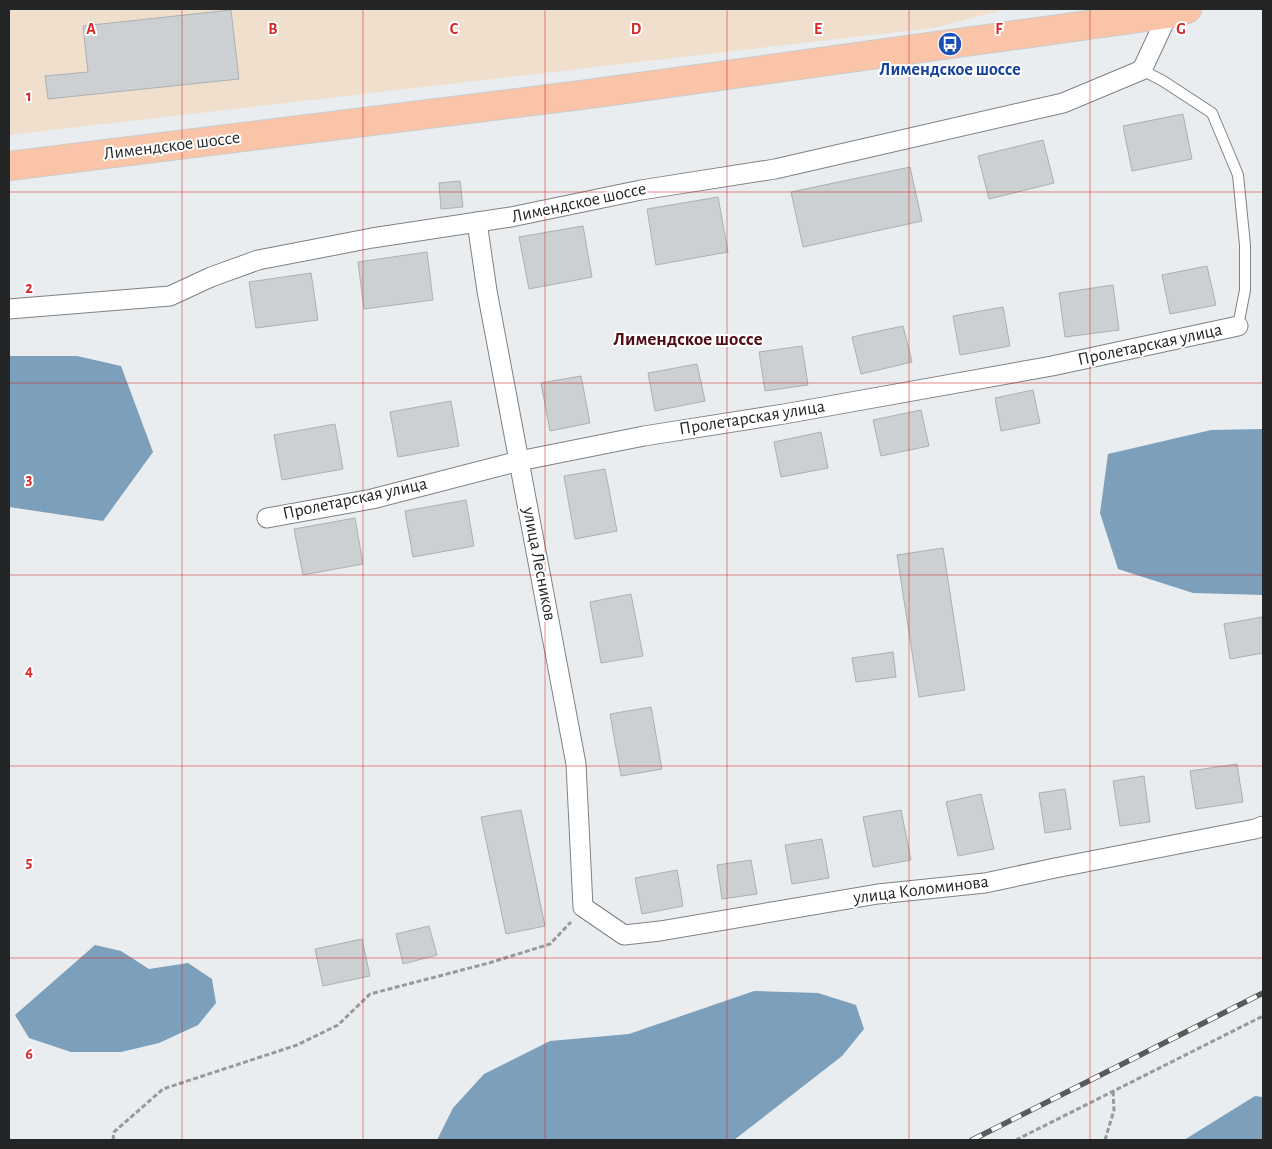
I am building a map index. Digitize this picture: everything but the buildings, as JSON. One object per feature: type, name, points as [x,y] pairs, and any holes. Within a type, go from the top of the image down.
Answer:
[{"type":"main road","name":"Лимендское шоссе","points":[[9,166],[589,94],[1177,11]]},
{"type":"street","name":"Лимендское шоссе","points":[[9,309],[170,296],[212,277],[258,260],[372,238],[511,217],[641,190],[776,170],[1063,103],[1142,70],[1177,11]]},
{"type":"street","name":"улица Лесников","points":[[477,222],[487,291],[576,764],[584,907]]},
{"type":"street","name":"Пролетарская улица","points":[[267,518],[372,499],[519,461],[644,436],[784,414],[1052,366],[1238,326]]},
{"type":"street","name":"улица Коломинова","points":[[584,907],[624,935],[660,931],[878,894],[985,883],[1263,826]]},
{"type":"lane","points":[[1142,70],[1212,112],[1238,175],[1246,245],[1245,290],[1238,326]]},
{"type":"path","points":[[113,1140],[114,1132],[163,1089],[297,1045],[338,1025],[370,994],[489,963],[550,944],[584,907]]},
{"type":"path","points":[[1016,1140],[1263,1016]]},
{"type":"path","points":[[1105,1140],[1114,1110],[1113,1090]]},
{"type":"shaded area","points":[[9,9],[1007,9],[933,28],[9,135]]},
{"type":"water","points":[[9,356],[77,356],[121,366],[153,452],[103,521],[9,507]]},
{"type":"water","points":[[1263,429],[1263,595],[1193,593],[1118,569],[1100,513],[1108,454],[1211,430]]},
{"type":"water","points":[[95,945],[121,951],[149,969],[188,963],[212,979],[216,1003],[198,1025],[159,1043],[121,1052],[71,1052],[29,1038],[15,1015]]},
{"type":"water","points":[[754,991],[818,993],[856,1005],[864,1029],[842,1056],[734,1140],[437,1140],[453,1108],[484,1074],[550,1041],[629,1034]]},
{"type":"water","points":[[1255,1096],[1263,1097],[1263,1139],[1184,1140]]},
{"type":"railway","points":[[972,1140],[1263,993]]},
{"type":"place","name":"Лимендское шоссе","points":[[950,44]]},
{"type":"district","name":"Лимендское шоссе","points":[[688,339]]}]
